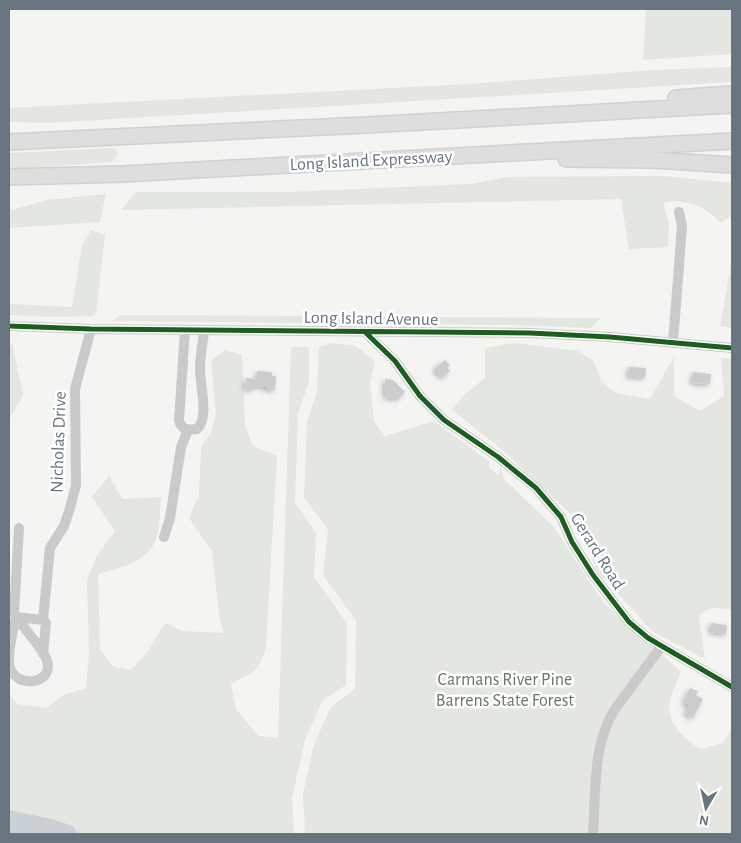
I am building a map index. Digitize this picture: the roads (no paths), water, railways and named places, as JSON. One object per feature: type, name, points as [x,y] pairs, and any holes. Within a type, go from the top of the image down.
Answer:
[{"type":"highway","points":[[587,113],[659,100],[732,94]]},
{"type":"highway","name":"Long Island Expressway","points":[[9,142],[732,105]]},
{"type":"highway","points":[[9,134],[122,136]]},
{"type":"highway","name":"Long Island Expressway","points":[[9,177],[123,174],[732,141]]},
{"type":"highway","points":[[466,155],[732,165]]},
{"type":"highway","points":[[9,184],[43,176]]},
{"type":"street","points":[[673,344],[682,226],[679,212]]},
{"type":"street","name":"Long Island Avenue","points":[[9,326],[204,331],[547,334],[732,348]]},
{"type":"street","name":"Nicholas Drive","points":[[16,617],[9,664],[12,672],[19,679],[30,682],[39,681],[44,676],[48,667],[43,654],[50,548],[64,526],[76,486],[75,389],[90,329]]},
{"type":"street","points":[[186,330],[178,420],[182,428],[188,430],[197,429],[202,422],[203,406],[200,367],[204,331]]},
{"type":"street","name":"Gerard Road","points":[[366,332],[394,361],[420,396],[444,420],[498,457],[536,488],[561,517],[572,542],[593,576],[629,622],[648,638],[732,687]]},
{"type":"street","points":[[164,537],[170,518],[180,447],[188,430]]},
{"type":"street","points":[[18,528],[14,613],[43,654]]},
{"type":"street","points":[[16,617],[44,620]]},
{"type":"street","points":[[593,834],[598,760],[602,738],[615,709],[661,646]]},
{"type":"park label","name":"Carmans River Pine Barrens State Forest","points":[[505,690]]}]
